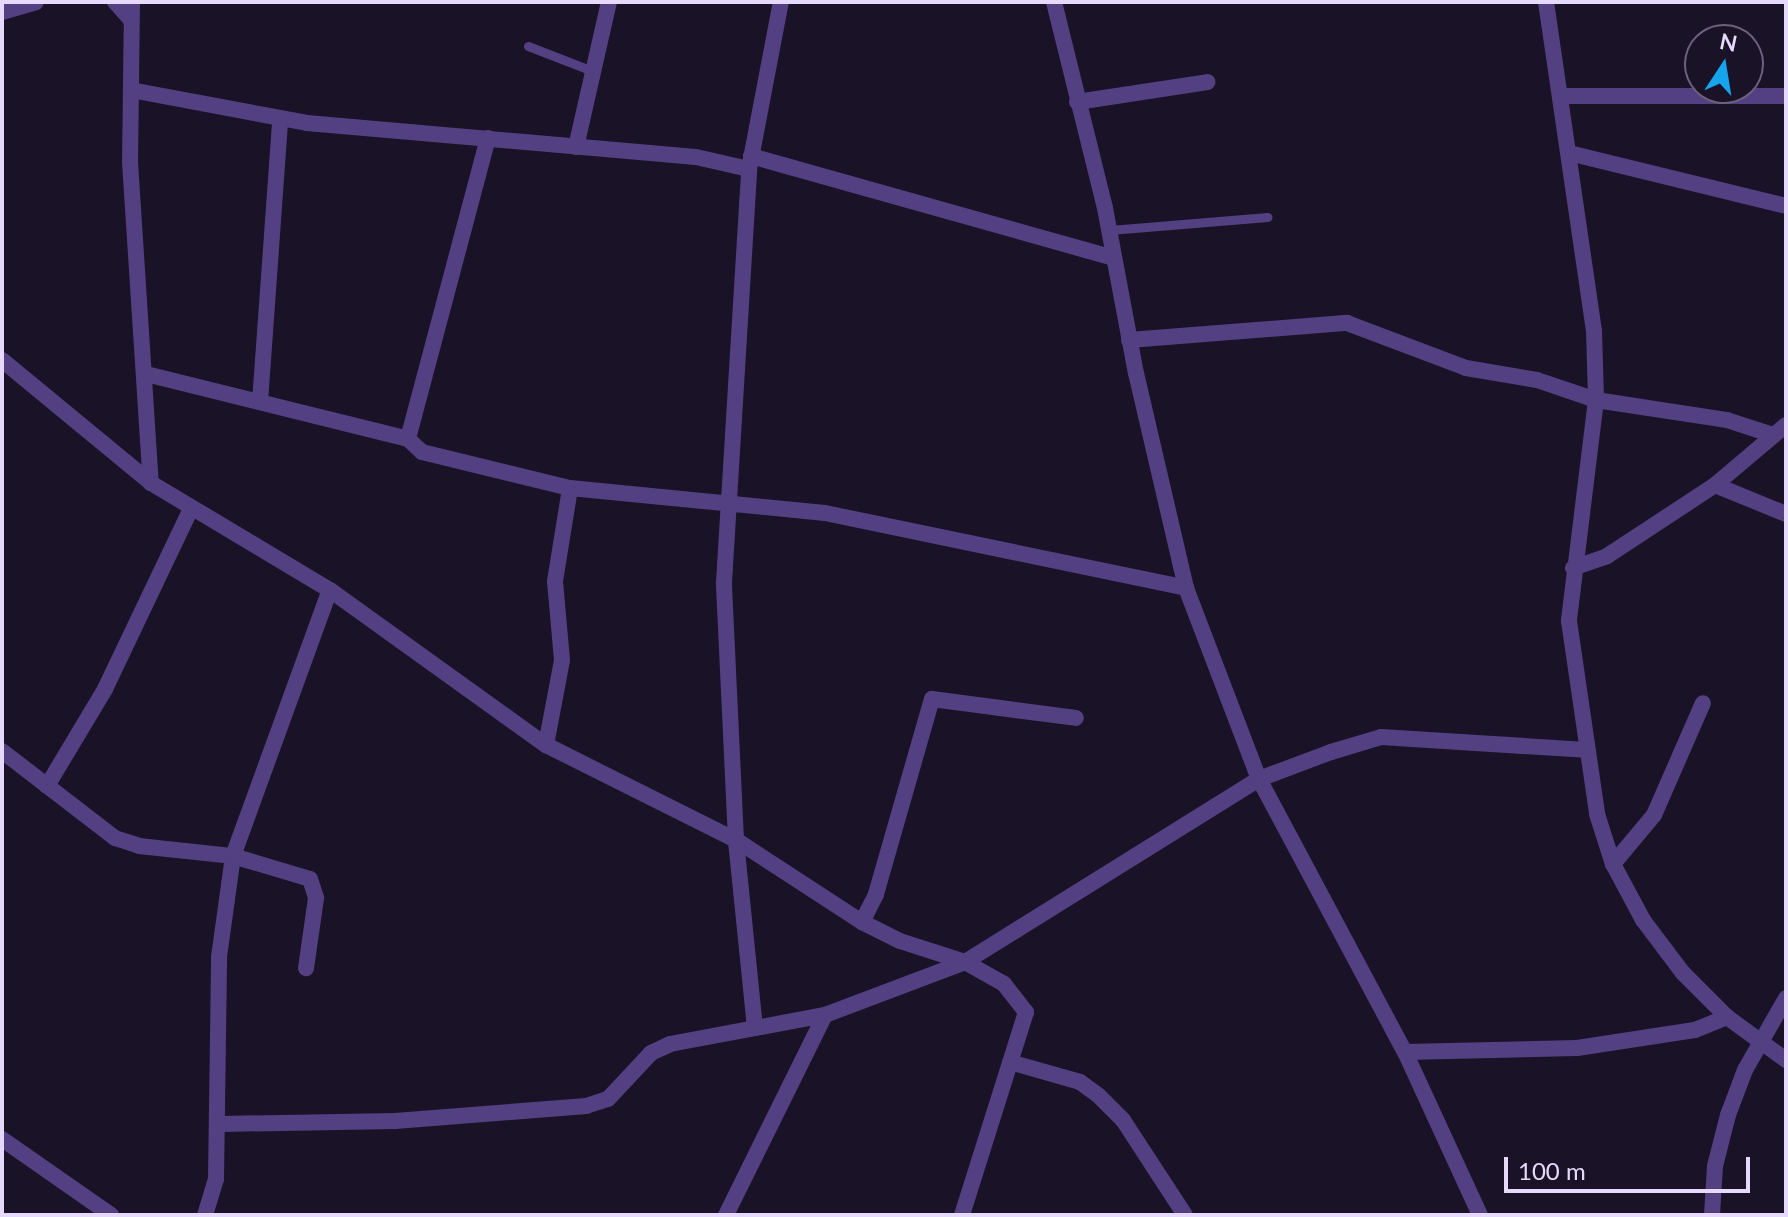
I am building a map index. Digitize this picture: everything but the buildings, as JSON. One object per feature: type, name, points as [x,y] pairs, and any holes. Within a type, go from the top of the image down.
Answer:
[{"type":"street","points":[[2,12],[36,2]]},
{"type":"street","points":[[115,2],[131,20]]},
{"type":"street","points":[[132,2],[130,162],[151,483]]},
{"type":"street","points":[[576,147],[609,2]]},
{"type":"street","points":[[755,1028],[736,840],[724,582],[727,501],[738,402],[750,162],[781,2]]},
{"type":"street","points":[[1054,2],[1110,230],[1129,340],[1186,588],[1259,779],[1405,1052],[1480,1215]]},
{"type":"street","points":[[1546,2],[1594,331],[1596,400],[1573,568],[1569,621],[1586,750],[1613,864],[1643,920],[1683,973],[1727,1017],[1759,1044],[1786,1060]]},
{"type":"street","points":[[1077,102],[1207,82]]},
{"type":"street","points":[[131,90],[280,120],[750,162],[1113,258]]},
{"type":"street","points":[[1561,96],[1786,96]]},
{"type":"street","points":[[260,402],[280,120]]},
{"type":"street","points":[[408,439],[488,138]]},
{"type":"street","points":[[1569,153],[1786,206]]},
{"type":"street","points":[[1129,340],[1347,323],[1441,362],[1537,380],[1596,400],[1780,430]]},
{"type":"street","points":[[2,360],[151,483],[330,590],[546,745],[736,840],[862,922],[900,941],[965,962],[1004,984],[1026,1012],[962,1215]]},
{"type":"street","points":[[146,374],[408,439],[422,452],[447,462],[570,488],[825,513],[1186,588]]},
{"type":"street","points":[[1573,568],[1607,556],[1715,485],[1780,430]]},
{"type":"street","points":[[1715,485],[1786,514]]},
{"type":"street","points":[[546,745],[562,660],[555,581],[570,488]]},
{"type":"street","points":[[47,786],[105,689],[191,509]]},
{"type":"street","points":[[205,1215],[216,1179],[220,1124],[219,957],[233,856],[330,590]]},
{"type":"street","points":[[862,922],[876,894],[932,699],[1076,718]]},
{"type":"street","points":[[1613,864],[1654,815],[1703,703]]},
{"type":"street","points":[[220,1124],[374,1122],[586,1106],[608,1099],[651,1053],[670,1044],[825,1015],[965,962],[1259,779],[1381,737],[1586,750]]},
{"type":"street","points":[[2,751],[128,843],[233,856],[299,874],[316,885],[306,968]]},
{"type":"street","points":[[1712,1215],[1715,1166],[1728,1115],[1759,1044],[1786,998]]},
{"type":"street","points":[[726,1215],[825,1015]]},
{"type":"street","points":[[1405,1052],[1577,1048],[1695,1030],[1727,1017]]},
{"type":"street","points":[[1010,1062],[1080,1082],[1098,1095],[1123,1120],[1185,1215]]},
{"type":"street","points":[[2,1139],[111,1215]]},
{"type":"lane","points":[[528,46],[595,72]]},
{"type":"lane","points":[[1110,230],[1267,217]]}]
